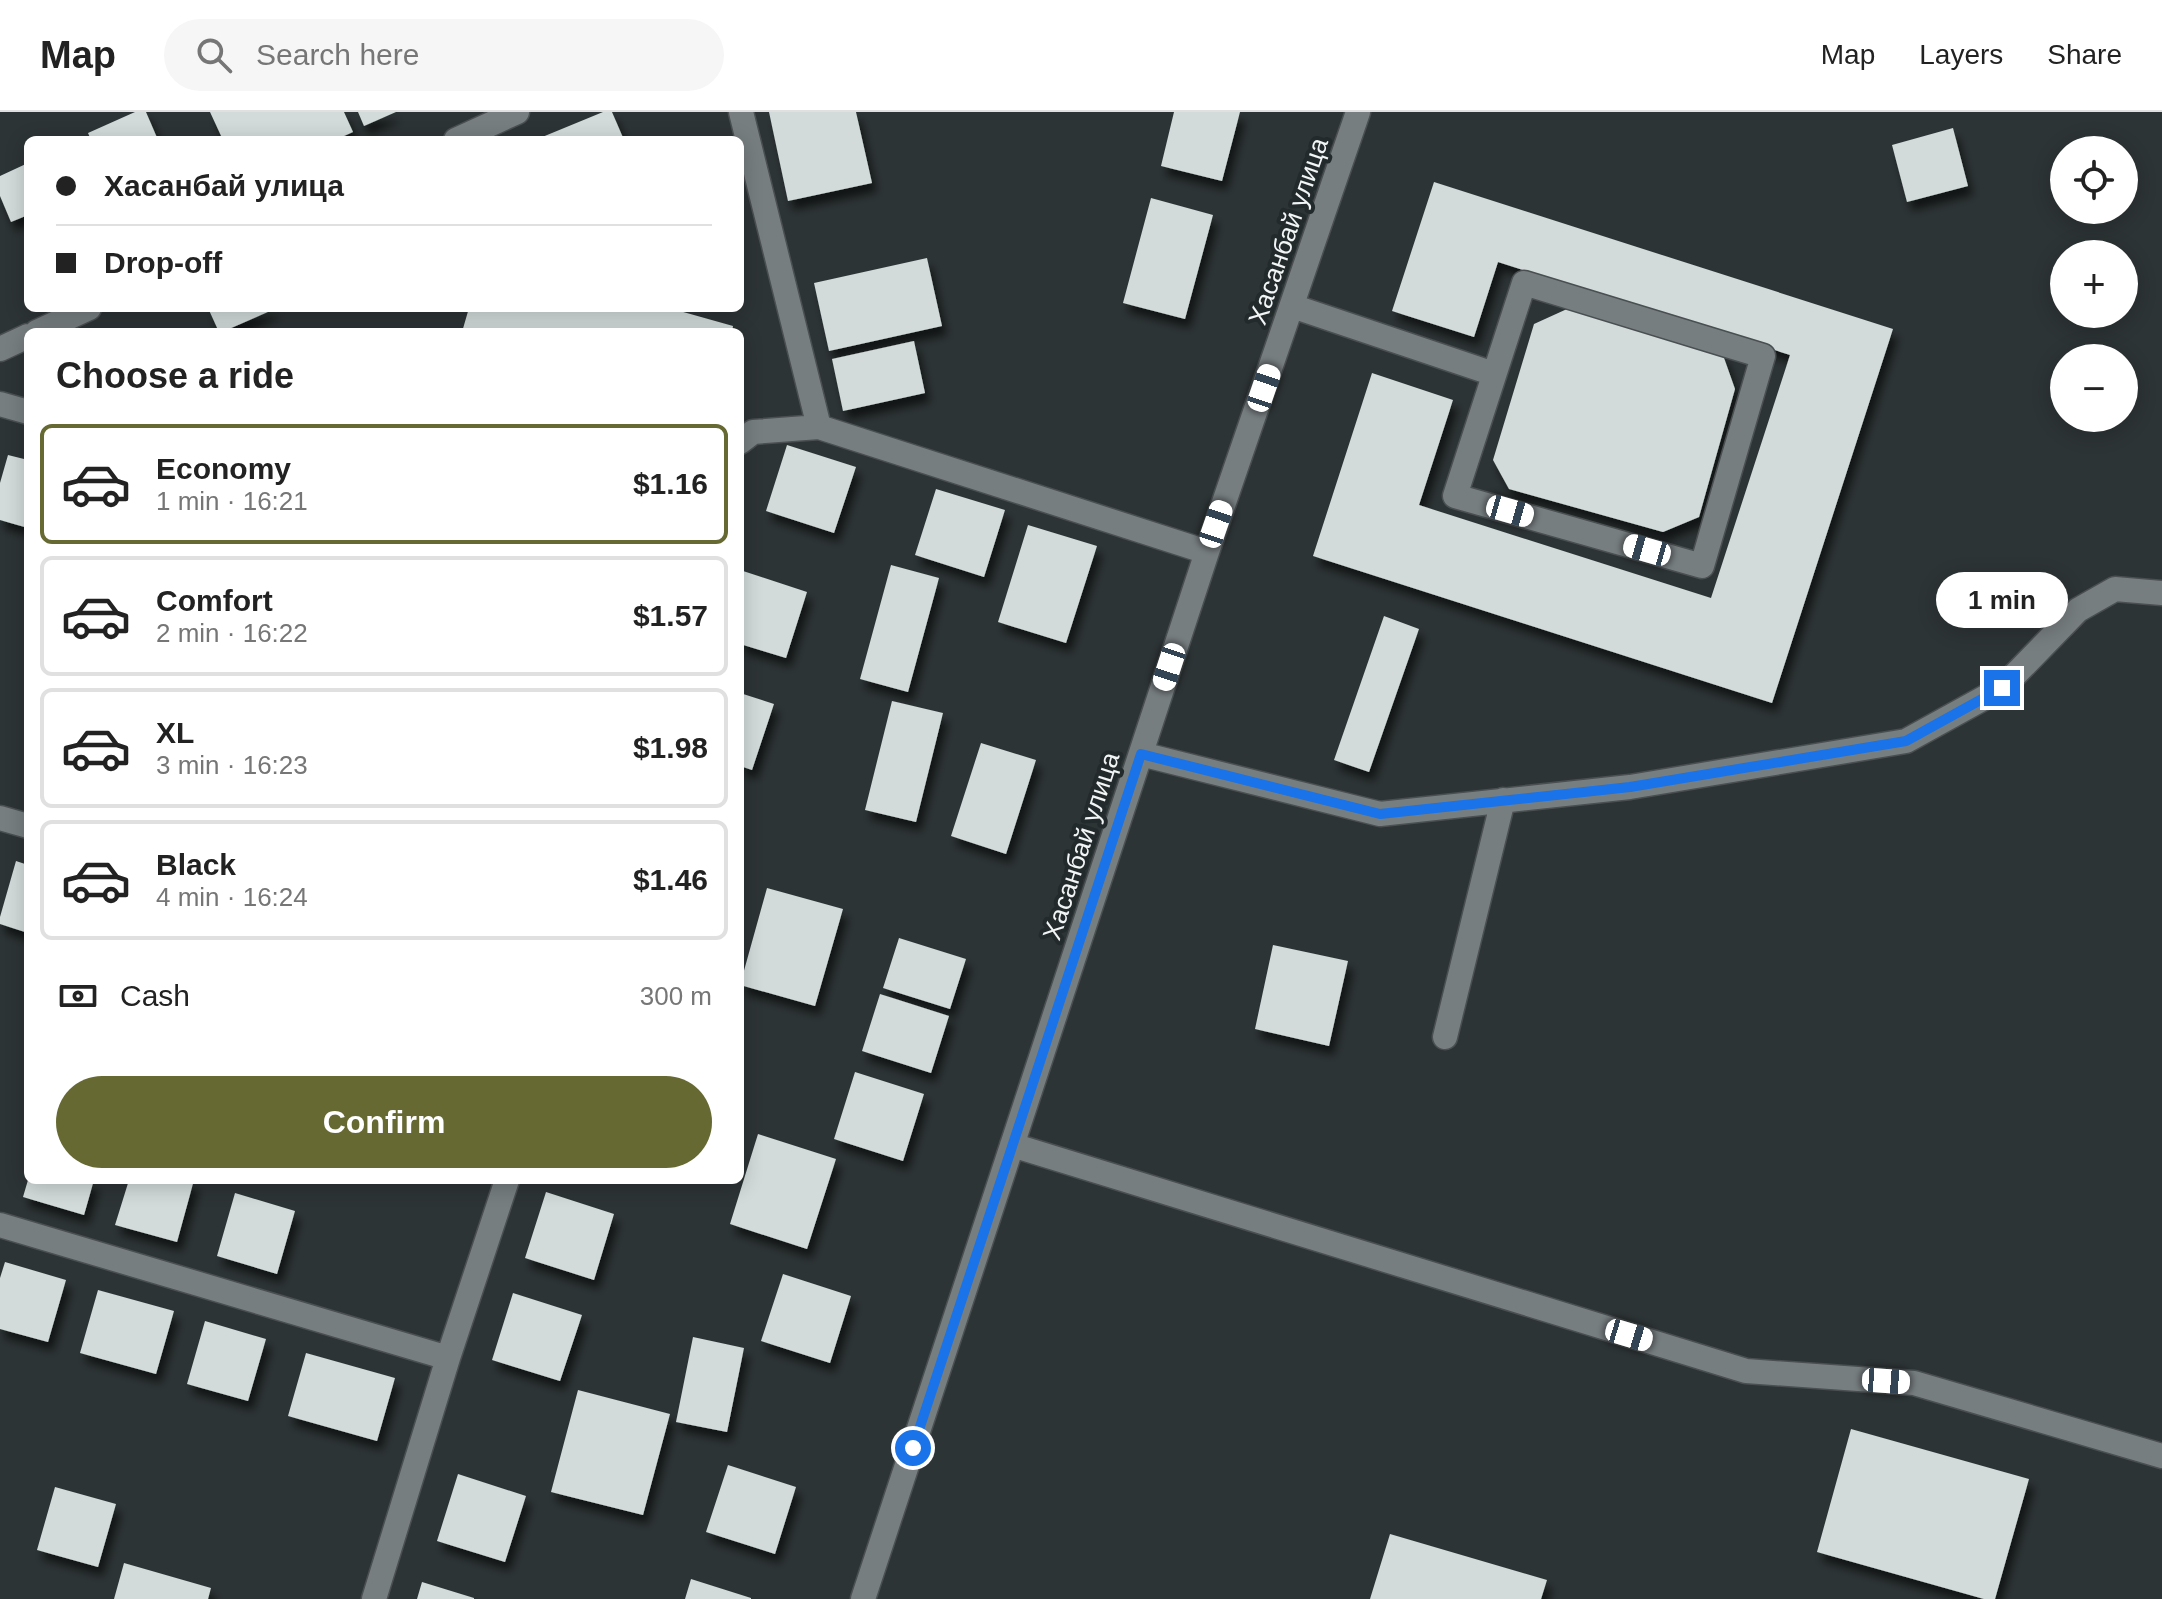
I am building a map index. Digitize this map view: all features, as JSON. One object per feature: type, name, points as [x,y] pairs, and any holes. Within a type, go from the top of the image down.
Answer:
[{"type":"street","points":[[465,136],[517,112]]},
{"type":"street","points":[[741,112],[819,427]]},
{"type":"street","name":"Хасанбай улица","points":[[863,1599],[1207,552],[1358,112]]},
{"type":"street","points":[[1524,283],[1763,356],[1702,566],[1455,496],[1494,374],[1524,283]]},
{"type":"street","points":[[1292,306],[1494,374]]},
{"type":"street","points":[[46,328],[80,312]]},
{"type":"street","points":[[0,349],[24,338]]},
{"type":"street","points":[[0,404],[24,411]]},
{"type":"street","points":[[744,439],[753,432],[819,427],[1207,552]]},
{"type":"street","points":[[1141,754],[1380,814],[1630,787],[1906,741],[2002,688],[2078,610],[2115,589],[2162,593]]},
{"type":"street","points":[[1445,1037],[1503,800]]},
{"type":"street","points":[[0,818],[24,825]]},
{"type":"street","points":[[1012,1145],[1746,1371],[1914,1383],[2162,1456]]},
{"type":"street","points":[[374,1599],[506,1184]]},
{"type":"street","points":[[0,1225],[448,1358]]},
{"type":"building","points":[[135,112],[146,112],[156,136],[89,136],[88,133]]},
{"type":"building","points":[[210,112],[344,112],[353,132],[344,136],[221,136]]},
{"type":"building","points":[[358,112],[396,112],[364,126]]},
{"type":"building","points":[[603,112],[612,112],[622,136],[545,136]]},
{"type":"building","points":[[769,112],[856,112],[872,183],[788,201]]},
{"type":"building","points":[[1174,112],[1240,112],[1222,181],[1161,166]]},
{"type":"building","points":[[1953,128],[1968,186],[1907,202],[1892,145]]},
{"type":"building","points":[[24,165],[24,217],[11,222],[0,196],[0,176]]},
{"type":"building","points":[[1434,182],[1893,329],[1772,703],[1313,556],[1372,373],[1453,400],[1419,505],[1711,598],[1790,355],[1498,262],[1474,337],[1392,311]]},
{"type":"building","points":[[1151,198],[1213,215],[1185,319],[1123,303]]},
{"type":"building","points":[[927,258],[942,326],[829,351],[814,283]]},
{"type":"building","points":[[1567,309],[1723,355],[1735,389],[1699,517],[1663,532],[1509,489],[1493,460],[1534,324]]},
{"type":"building","points":[[210,312],[268,312],[231,328],[217,328]]},
{"type":"building","points":[[468,312],[683,312],[733,326],[733,328],[463,328]]},
{"type":"building","points":[[914,341],[925,393],[843,411],[832,359]]},
{"type":"building","points":[[787,445],[856,467],[834,533],[766,511]]},
{"type":"building","points":[[8,455],[24,459],[24,527],[0,520],[0,483]]},
{"type":"building","points":[[936,489],[1005,510],[984,577],[915,555]]},
{"type":"building","points":[[1028,525],[1097,546],[1066,643],[998,622]]},
{"type":"building","points":[[891,565],[939,578],[908,692],[860,679]]},
{"type":"building","points":[[744,571],[807,592],[786,658],[744,645]]},
{"type":"building","points":[[1384,616],[1419,629],[1369,772],[1334,760]]},
{"type":"building","points":[[744,694],[774,704],[752,770],[744,767]]},
{"type":"building","points":[[892,701],[943,713],[916,822],[865,810]]},
{"type":"building","points":[[981,743],[1036,760],[1006,854],[951,836]]},
{"type":"building","points":[[16,861],[24,864],[24,932],[0,924]]},
{"type":"building","points":[[767,888],[843,909],[815,1006],[744,986],[744,971]]},
{"type":"building","points":[[899,938],[966,959],[950,1009],[883,988]]},
{"type":"building","points":[[1273,945],[1348,961],[1329,1046],[1255,1029]]},
{"type":"building","points":[[880,994],[949,1016],[931,1073],[862,1051]]},
{"type":"building","points":[[855,1072],[924,1094],[903,1161],[834,1139]]},
{"type":"building","points":[[758,1134],[836,1159],[807,1249],[730,1224]]},
{"type":"building","points":[[27,1184],[93,1184],[84,1215],[23,1197]]},
{"type":"building","points":[[128,1184],[193,1184],[177,1242],[115,1225]]},
{"type":"building","points":[[546,1192],[614,1214],[594,1280],[525,1258]]},
{"type":"building","points":[[235,1193],[295,1211],[277,1274],[217,1256]]},
{"type":"building","points":[[5,1262],[66,1280],[48,1342],[0,1329],[0,1278]]},
{"type":"building","points":[[783,1274],[851,1296],[830,1363],[761,1341]]},
{"type":"building","points":[[98,1290],[174,1311],[156,1374],[80,1353]]},
{"type":"building","points":[[513,1293],[582,1315],[560,1381],[492,1360]]},
{"type":"building","points":[[205,1321],[266,1339],[248,1401],[187,1384]]},
{"type":"building","points":[[693,1337],[744,1348],[727,1432],[676,1422]]},
{"type":"building","points":[[306,1353],[395,1378],[377,1441],[288,1416]]},
{"type":"building","points":[[578,1390],[670,1414],[643,1515],[551,1492]]},
{"type":"building","points":[[1851,1429],[2029,1479],[1995,1599],[1984,1599],[1817,1552]]},
{"type":"building","points":[[728,1465],[796,1487],[775,1554],[706,1532]]},
{"type":"building","points":[[458,1474],[526,1496],[505,1562],[437,1541]]},
{"type":"building","points":[[55,1487],[116,1504],[98,1567],[37,1550]]},
{"type":"building","points":[[1390,1534],[1547,1580],[1541,1599],[1370,1599]]},
{"type":"building","points":[[124,1563],[211,1588],[208,1599],[114,1599]]},
{"type":"building","points":[[691,1579],[751,1598],[751,1599],[685,1599]]},
{"type":"building","points":[[422,1582],[474,1598],[474,1599],[417,1599]]},
{"type":"route","points":[[913,1448],[1141,754],[1380,814],[1630,787],[1906,741],[2002,688]]}]
